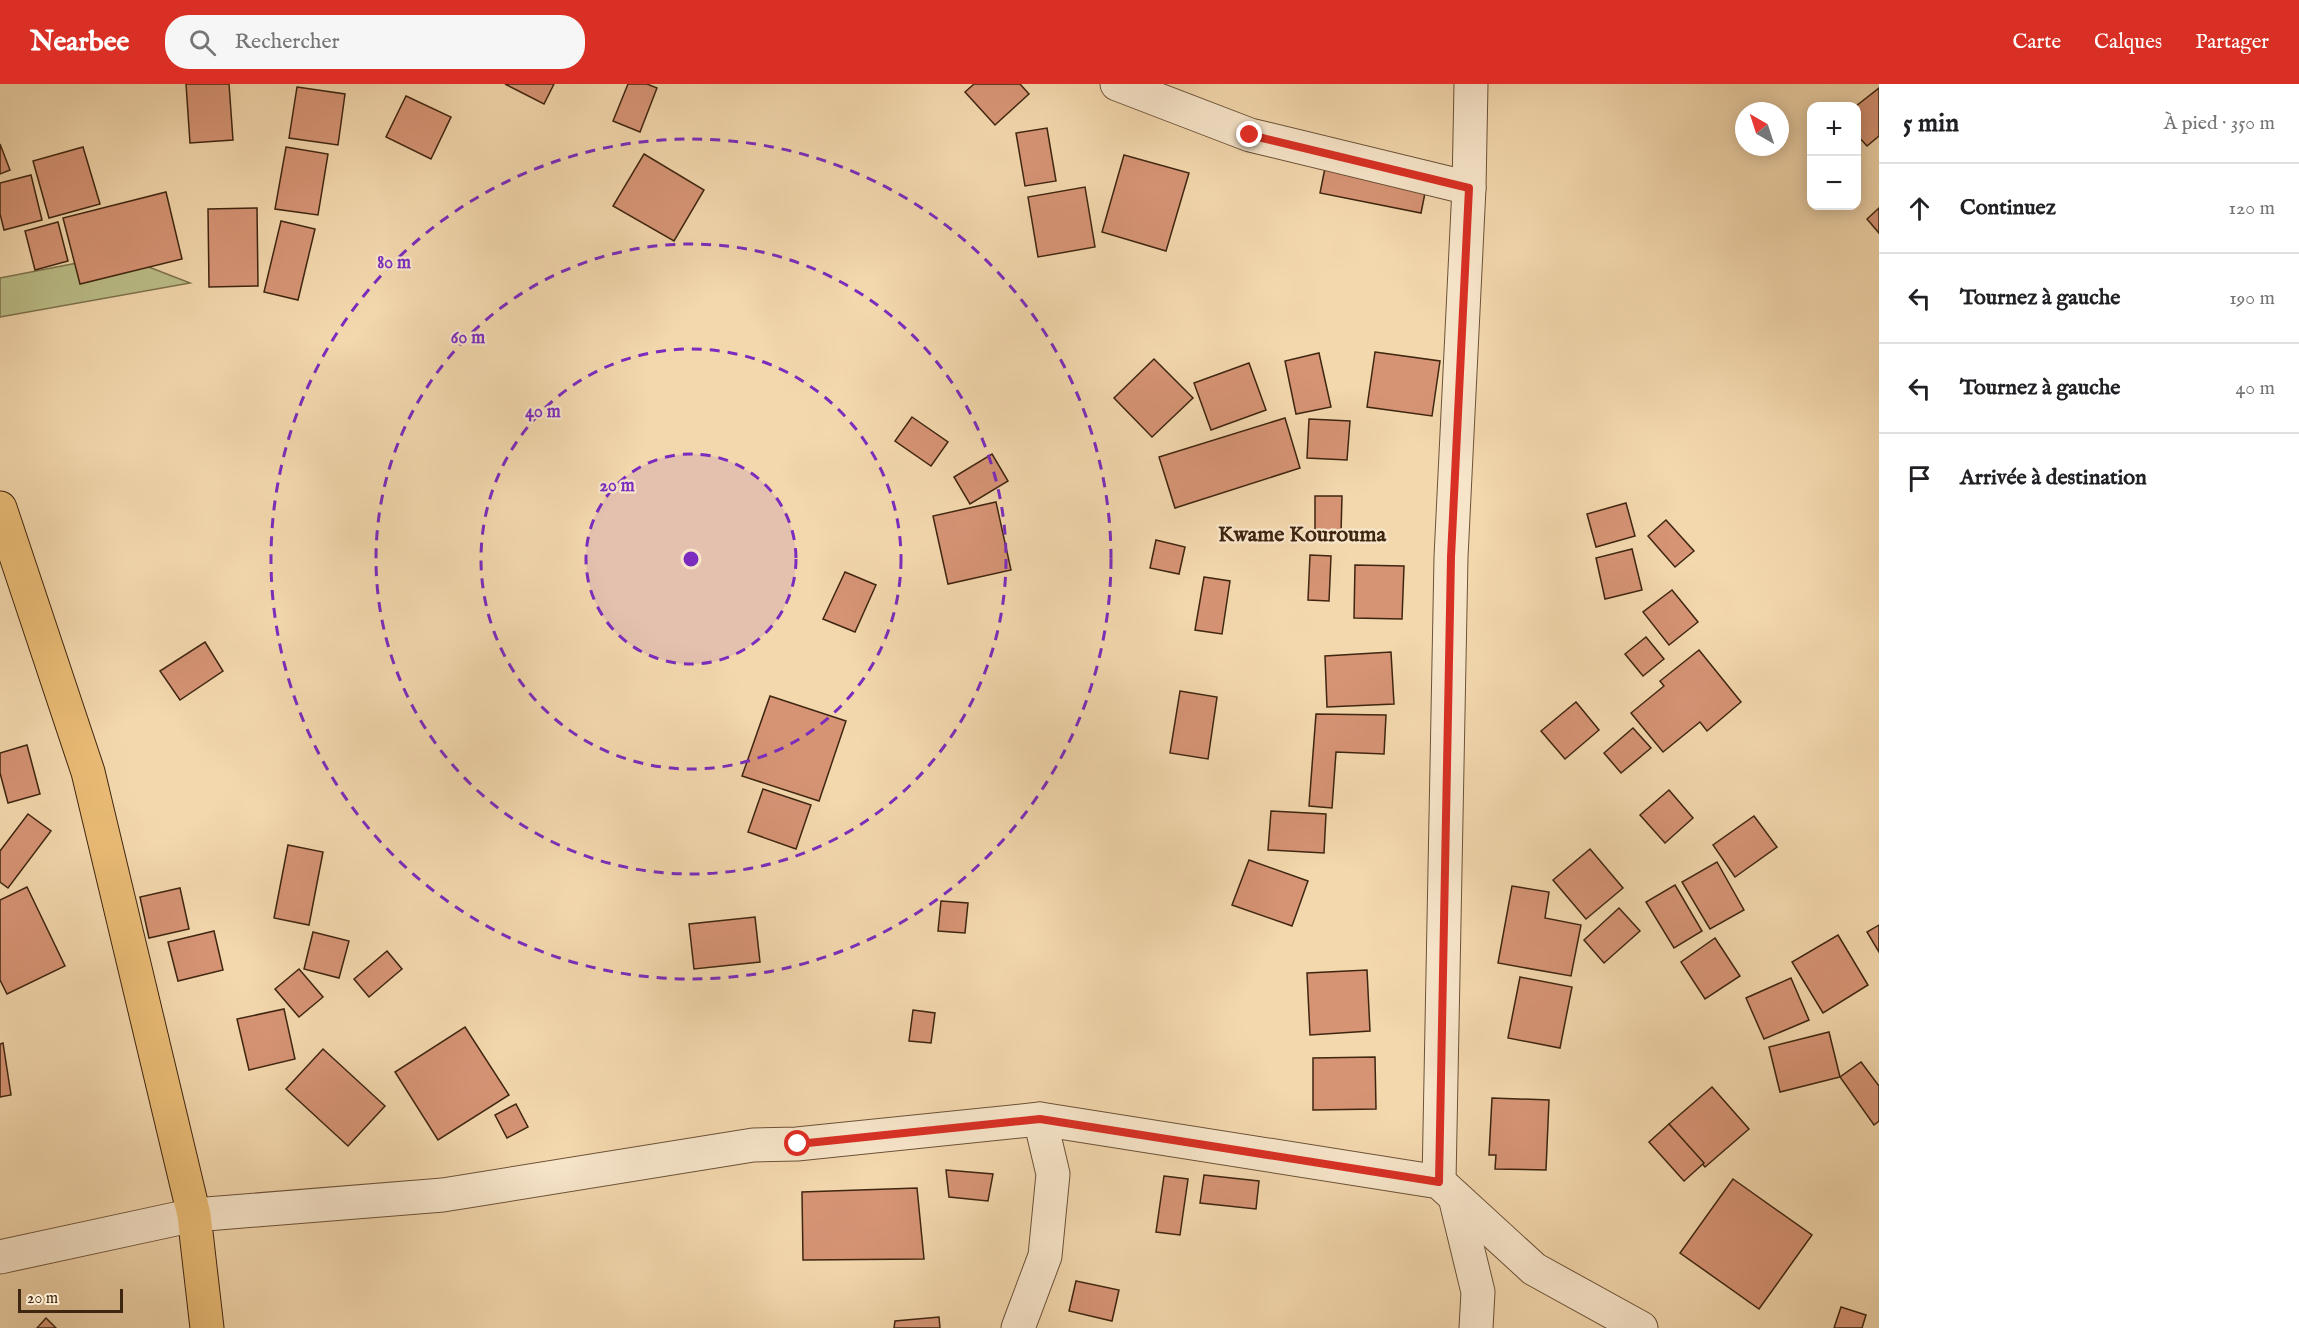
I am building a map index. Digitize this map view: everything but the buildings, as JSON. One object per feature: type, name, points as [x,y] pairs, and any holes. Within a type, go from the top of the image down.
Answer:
[{"type":"main road","points":[[0,508],[88,772],[194,1215],[207,1328]]},
{"type":"street","points":[[1117,84],[1250,135],[1469,188]]},
{"type":"street","points":[[1471,84],[1469,188],[1451,557],[1447,1190],[1478,1292],[1476,1328]]},
{"type":"street","points":[[1018,1328],[1045,1256],[1053,1174],[1040,1119]]},
{"type":"street","points":[[0,1257],[194,1215],[443,1195],[753,1145],[798,1144],[1040,1119],[1447,1190],[1534,1269],[1641,1328]]},
{"type":"green space","points":[[118,255],[190,283],[0,317],[0,278]]},
{"type":"district","name":"Kwame Kourouma","points":[[1302,535]]},
{"type":"route","points":[[798,1144],[1040,1119],[1439,1182],[1451,557],[1469,188],[1250,135]]}]
